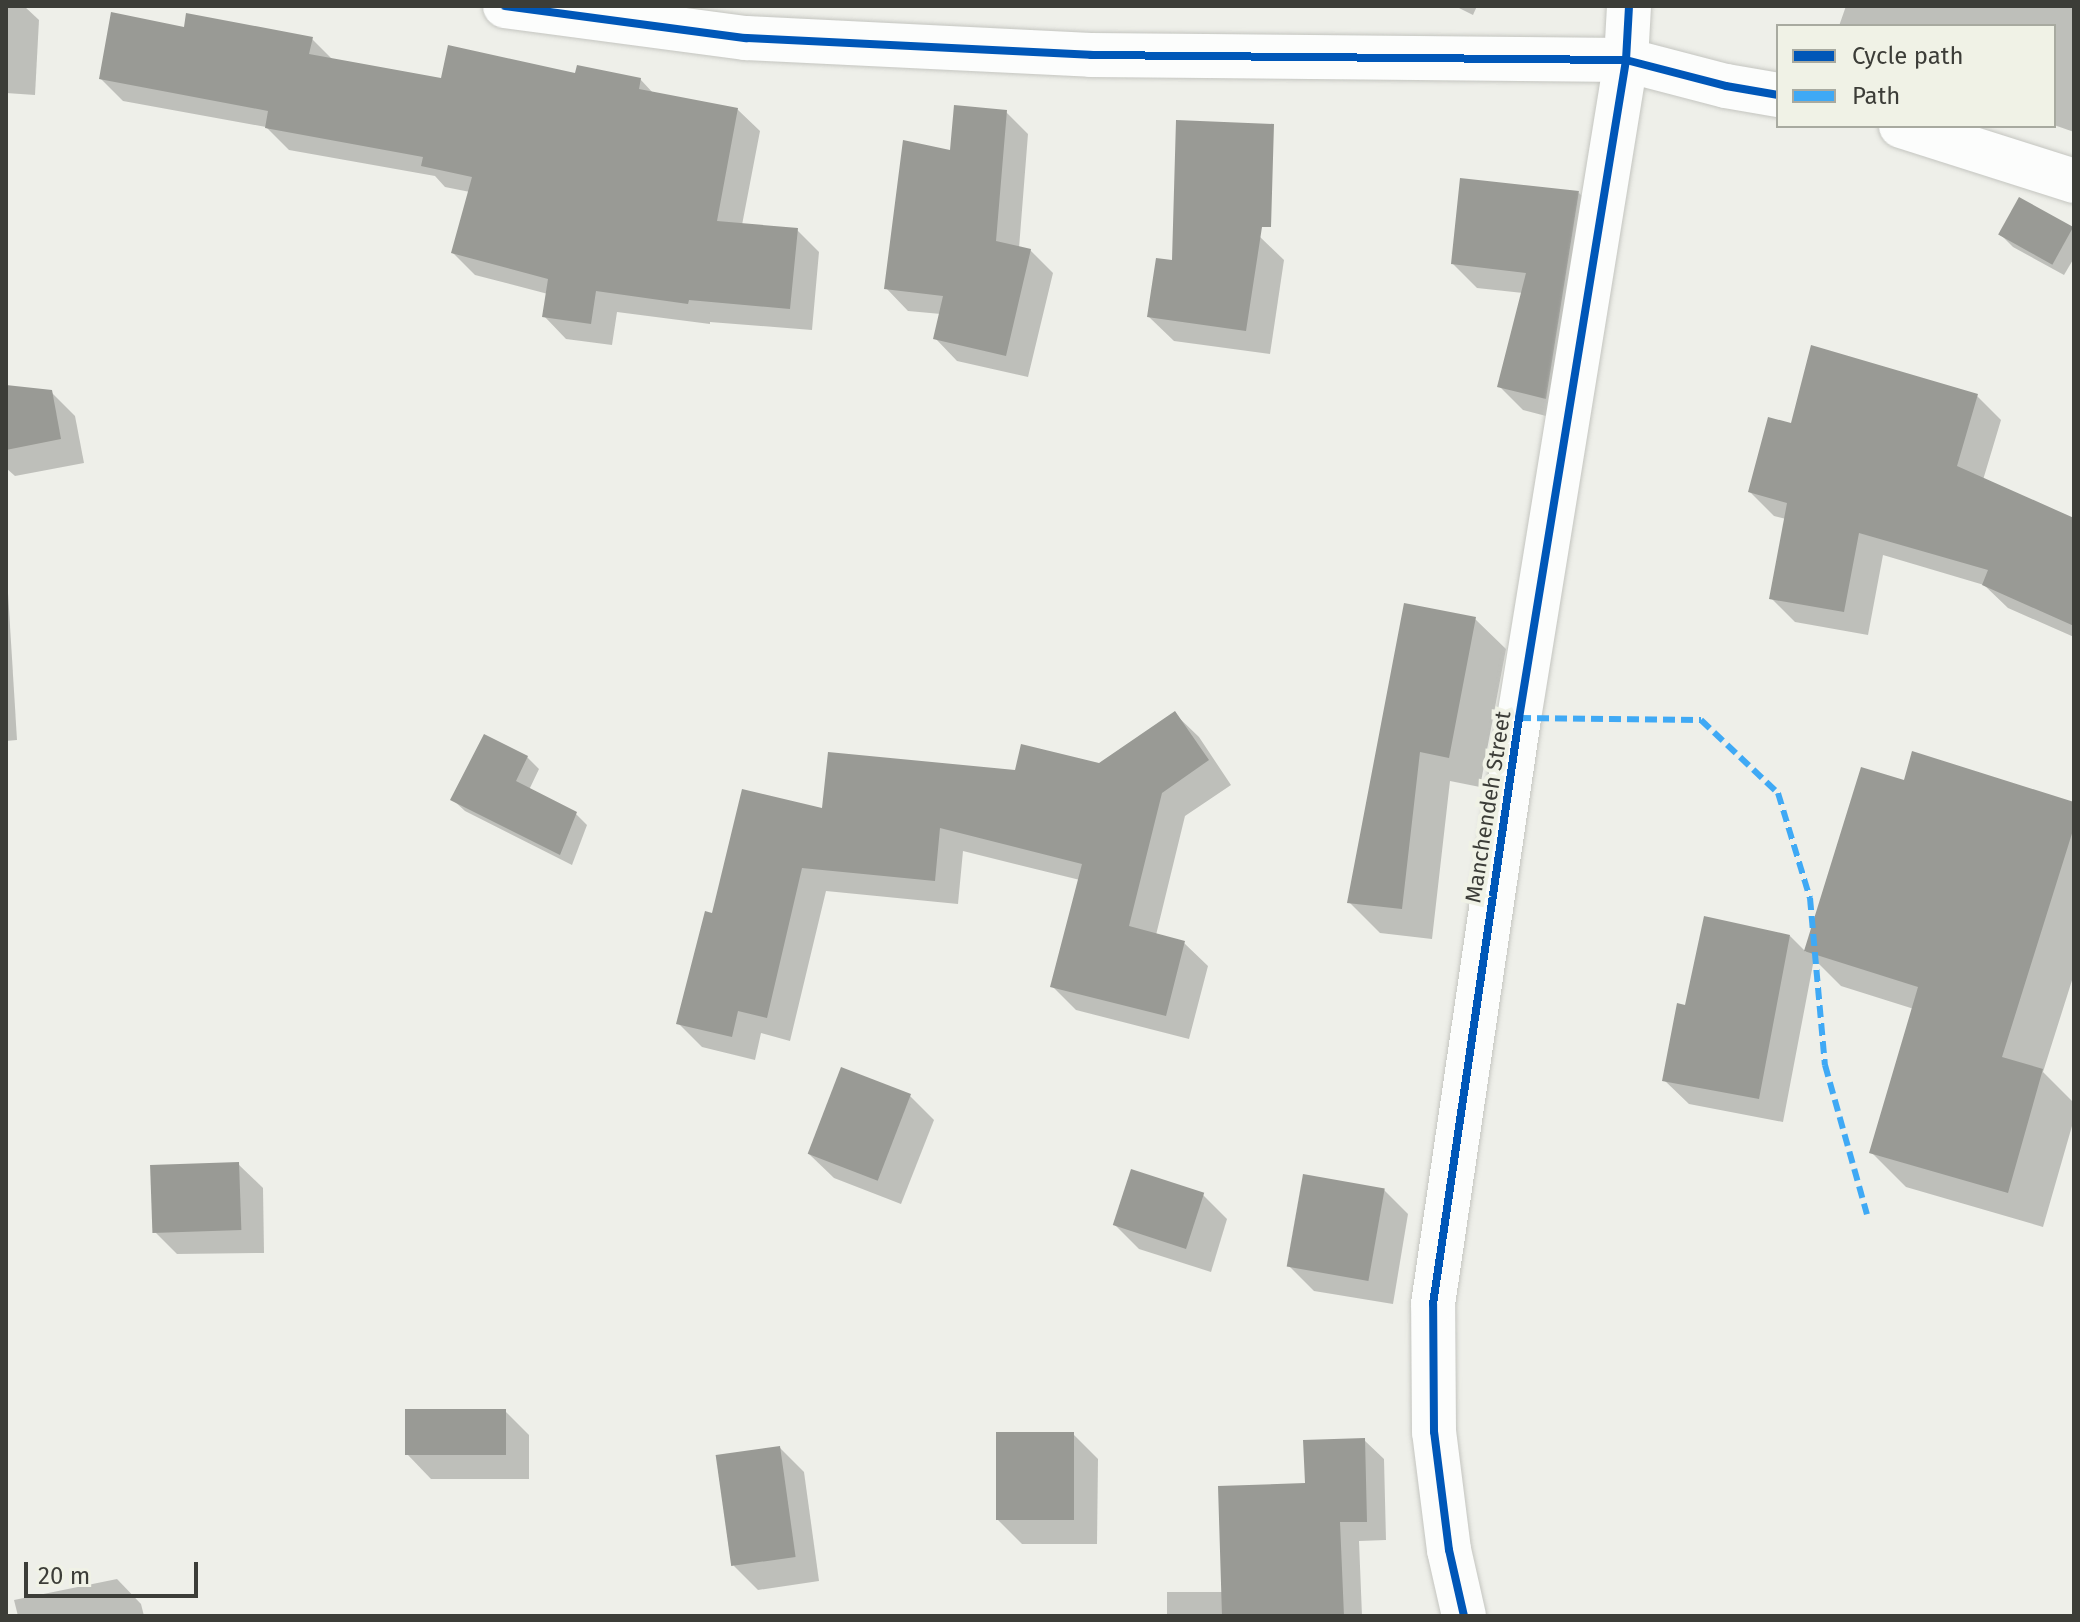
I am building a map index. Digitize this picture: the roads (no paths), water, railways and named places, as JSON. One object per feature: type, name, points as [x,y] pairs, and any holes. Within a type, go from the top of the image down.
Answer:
[{"type":"street","points":[[505,6],[746,38],[1028,52],[1626,60],[1726,86],[1776,95]]},
{"type":"street","name":"Manchendeh Street","points":[[1464,1616],[1449,1550],[1434,1432],[1433,1304],[1519,718],[1626,60],[1629,6]]},
{"type":"street","points":[[1907,128],[2074,181]]}]
